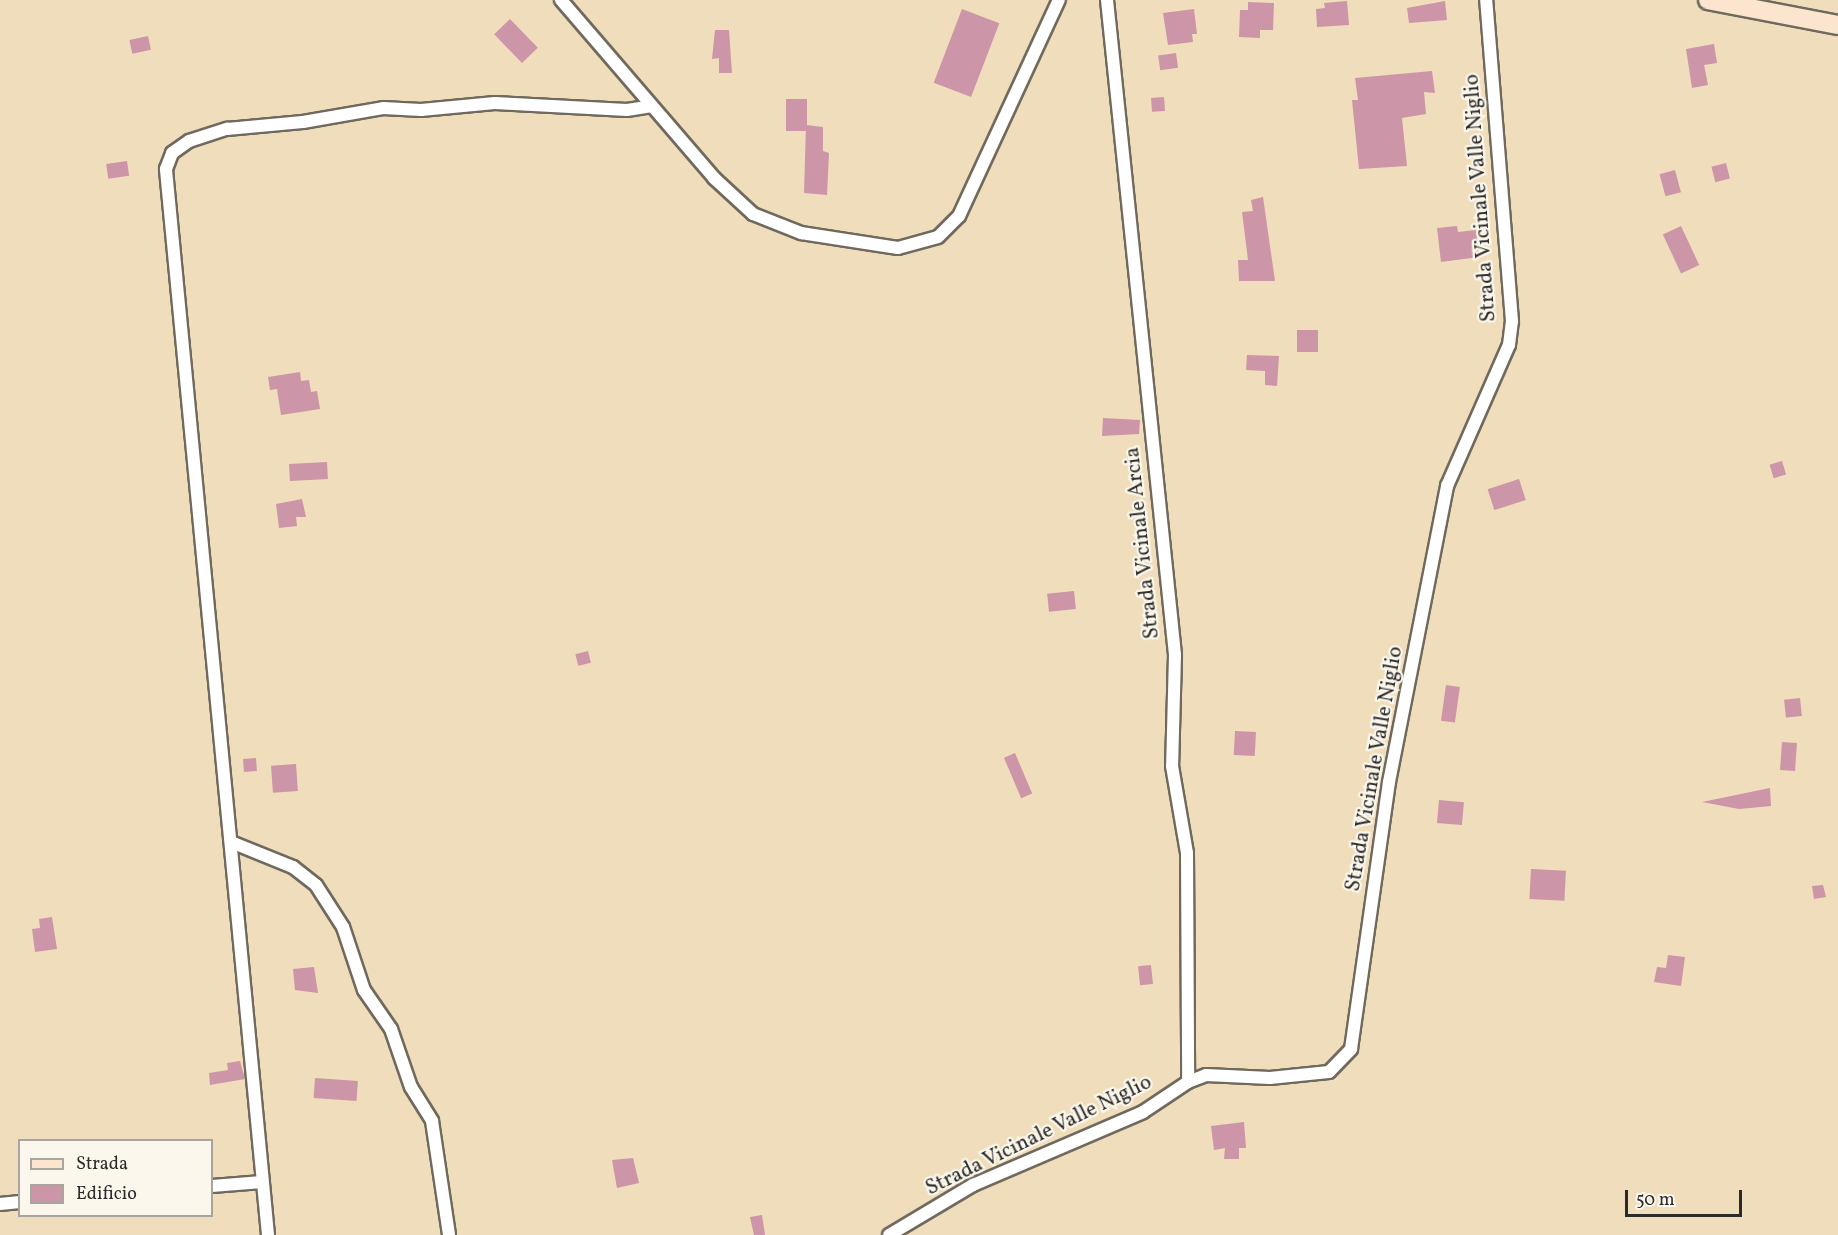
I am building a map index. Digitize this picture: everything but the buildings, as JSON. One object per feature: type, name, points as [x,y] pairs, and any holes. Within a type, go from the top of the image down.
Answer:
[{"type":"main road","points":[[1708,0],[1838,25]]},
{"type":"street","points":[[561,0],[714,178],[753,214],[801,233],[898,248],[938,237],[959,216],[1059,0]]},
{"type":"street","name":"Strada Vicinale Arcia","points":[[1107,0],[1175,655],[1172,766],[1187,853],[1188,1082]]},
{"type":"street","name":"Strada Vicinale Valle Niglio","points":[[889,1235],[973,1185],[1143,1112],[1188,1082],[1206,1075],[1270,1078],[1329,1072],[1351,1049],[1389,782],[1447,486],[1509,345],[1512,321],[1486,0]]},
{"type":"street","points":[[268,1235],[166,169],[172,153],[189,141],[227,129],[303,122],[382,108],[421,110],[495,102],[627,110],[652,106]]},
{"type":"street","points":[[231,842],[293,867],[316,885],[343,927],[364,990],[392,1029],[411,1087],[432,1121],[449,1235]]},
{"type":"street","points":[[213,1186],[262,1182]]},
{"type":"street","points":[[0,1204],[18,1202]]}]
